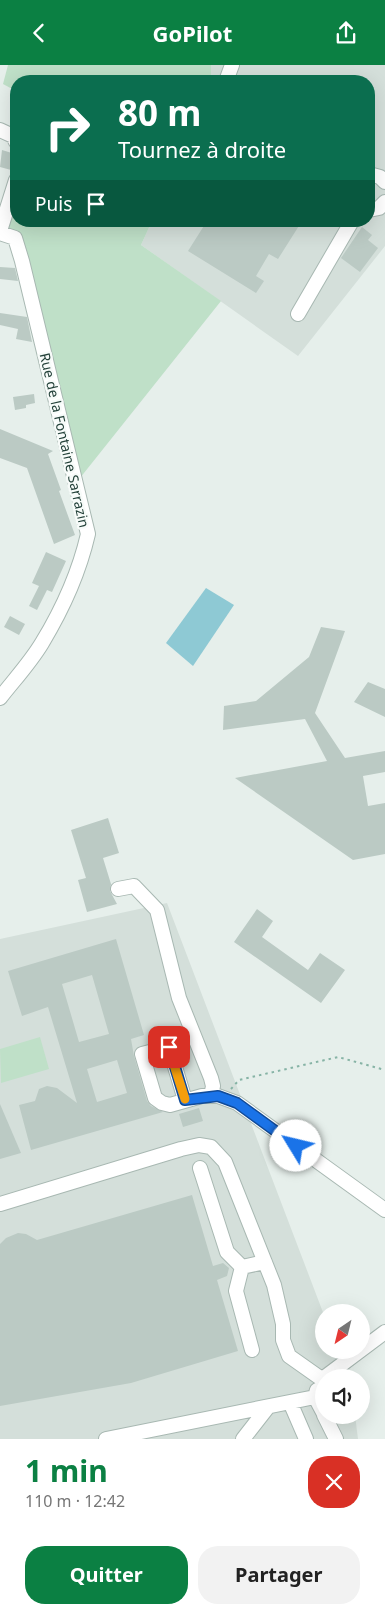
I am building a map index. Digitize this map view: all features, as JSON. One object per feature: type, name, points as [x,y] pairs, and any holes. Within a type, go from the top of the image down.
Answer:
[{"type":"street","points":[[0,232],[10,200]]},
{"type":"street","points":[[298,314],[349,227]]},
{"type":"street","name":"Rue de la Fontaine Sarrazin","points":[[0,232],[15,238],[22,261],[88,534],[82,559],[72,584],[41,644],[0,698]]},
{"type":"street","points":[[118,889],[134,885],[158,910],[180,998],[211,1078],[216,1097]]},
{"type":"street","points":[[185,1100],[216,1097],[237,1103],[385,1210]]},
{"type":"street","points":[[0,1204],[181,1149],[199,1145],[211,1147],[225,1162],[274,1285],[282,1324],[283,1340],[289,1356],[315,1373]]},
{"type":"street","points":[[200,1168],[227,1252],[242,1267]]},
{"type":"street","points":[[242,1267],[265,1262]]},
{"type":"street","points":[[242,1267],[236,1291],[252,1350]]},
{"type":"street","points":[[337,1369],[385,1332]]},
{"type":"street","points":[[106,1439],[315,1397]]},
{"type":"street","points":[[290,1402],[306,1439]]},
{"type":"street","points":[[243,1439],[268,1407]]},
{"type":"street","points":[[328,1424],[336,1439]]},
{"type":"path","points":[[216,1097],[239,1080],[338,1057],[385,1070]]},
{"type":"shaded area","points":[[211,65],[385,65],[385,246],[298,356],[141,245],[149,227],[375,227],[375,75],[211,75]]},
{"type":"shaded area","points":[[167,903],[320,1304],[315,1304],[315,1359],[340,1359],[344,1369],[315,1369],[315,1424],[356,1424],[358,1439],[0,1439],[0,939]]},
{"type":"green space","points":[[8,65],[211,65],[211,75],[10,75],[10,88],[3,84]]},
{"type":"green space","points":[[10,199],[10,227],[149,227],[141,245],[221,301],[76,483],[15,238],[0,231]]},
{"type":"green space","points":[[40,1037],[49,1069],[1,1083],[0,1049]]},
{"type":"water","points":[[206,588],[234,605],[193,666],[166,643]]},
{"type":"building","points":[[2,150],[10,152],[10,170],[0,167]]},
{"type":"building","points":[[203,227],[298,227],[278,259],[269,254],[256,276],[264,281],[256,293],[188,251]]},
{"type":"building","points":[[362,227],[372,235],[368,240],[378,248],[360,272],[341,258]]},
{"type":"building","points":[[0,267],[15,268],[18,281],[0,279]]},
{"type":"building","points":[[0,313],[27,317],[32,342],[16,339],[18,329],[0,325]]},
{"type":"building","points":[[34,394],[35,403],[26,405],[26,408],[15,410],[13,397]]},
{"type":"building","points":[[0,429],[53,451],[48,454],[75,535],[54,544],[27,468],[0,458]]},
{"type":"building","points":[[46,552],[66,561],[52,592],[47,590],[37,610],[29,606],[39,586],[32,583]]},
{"type":"building","points":[[10,616],[25,624],[19,635],[4,627]]},
{"type":"building","points":[[321,627],[345,631],[315,713],[345,758],[385,751],[385,772],[363,776],[368,806],[385,803],[385,854],[353,860],[235,778],[327,761],[305,719],[223,730],[224,706],[256,701],[309,657]]},
{"type":"building","points":[[368,682],[385,689],[385,717],[354,702]]},
{"type":"building","points":[[108,818],[119,853],[103,858],[111,884],[110,891],[117,904],[87,912],[78,880],[86,878],[71,830]]},
{"type":"building","points":[[257,909],[273,921],[262,937],[308,970],[320,953],[345,970],[321,1003],[234,942]]},
{"type":"building","points":[[116,939],[144,1035],[131,1039],[134,1056],[147,1101],[151,1106],[163,1112],[31,1150],[19,1105],[35,1101],[39,1089],[47,1086],[57,1088],[77,1103],[48,1007],[22,1016],[8,971]],"holes":[[[92,975],[109,1034],[79,1042],[62,984]],[[117,1060],[127,1093],[97,1102],[87,1069]]]},
{"type":"building","points":[[0,1104],[21,1153],[0,1159]]},
{"type":"building","points":[[199,1108],[203,1121],[183,1127],[179,1114]]},
{"type":"building","points":[[192,1195],[213,1266],[223,1263],[229,1268],[227,1276],[217,1280],[238,1351],[131,1383],[0,1406],[0,1244],[6,1238],[18,1233],[26,1234],[37,1240]]},
{"type":"slow traffic","points":[[174,1065],[185,1099]]},
{"type":"route","points":[[169,1047],[185,1100],[202,1096],[218,1096],[237,1103],[296,1146]]}]
